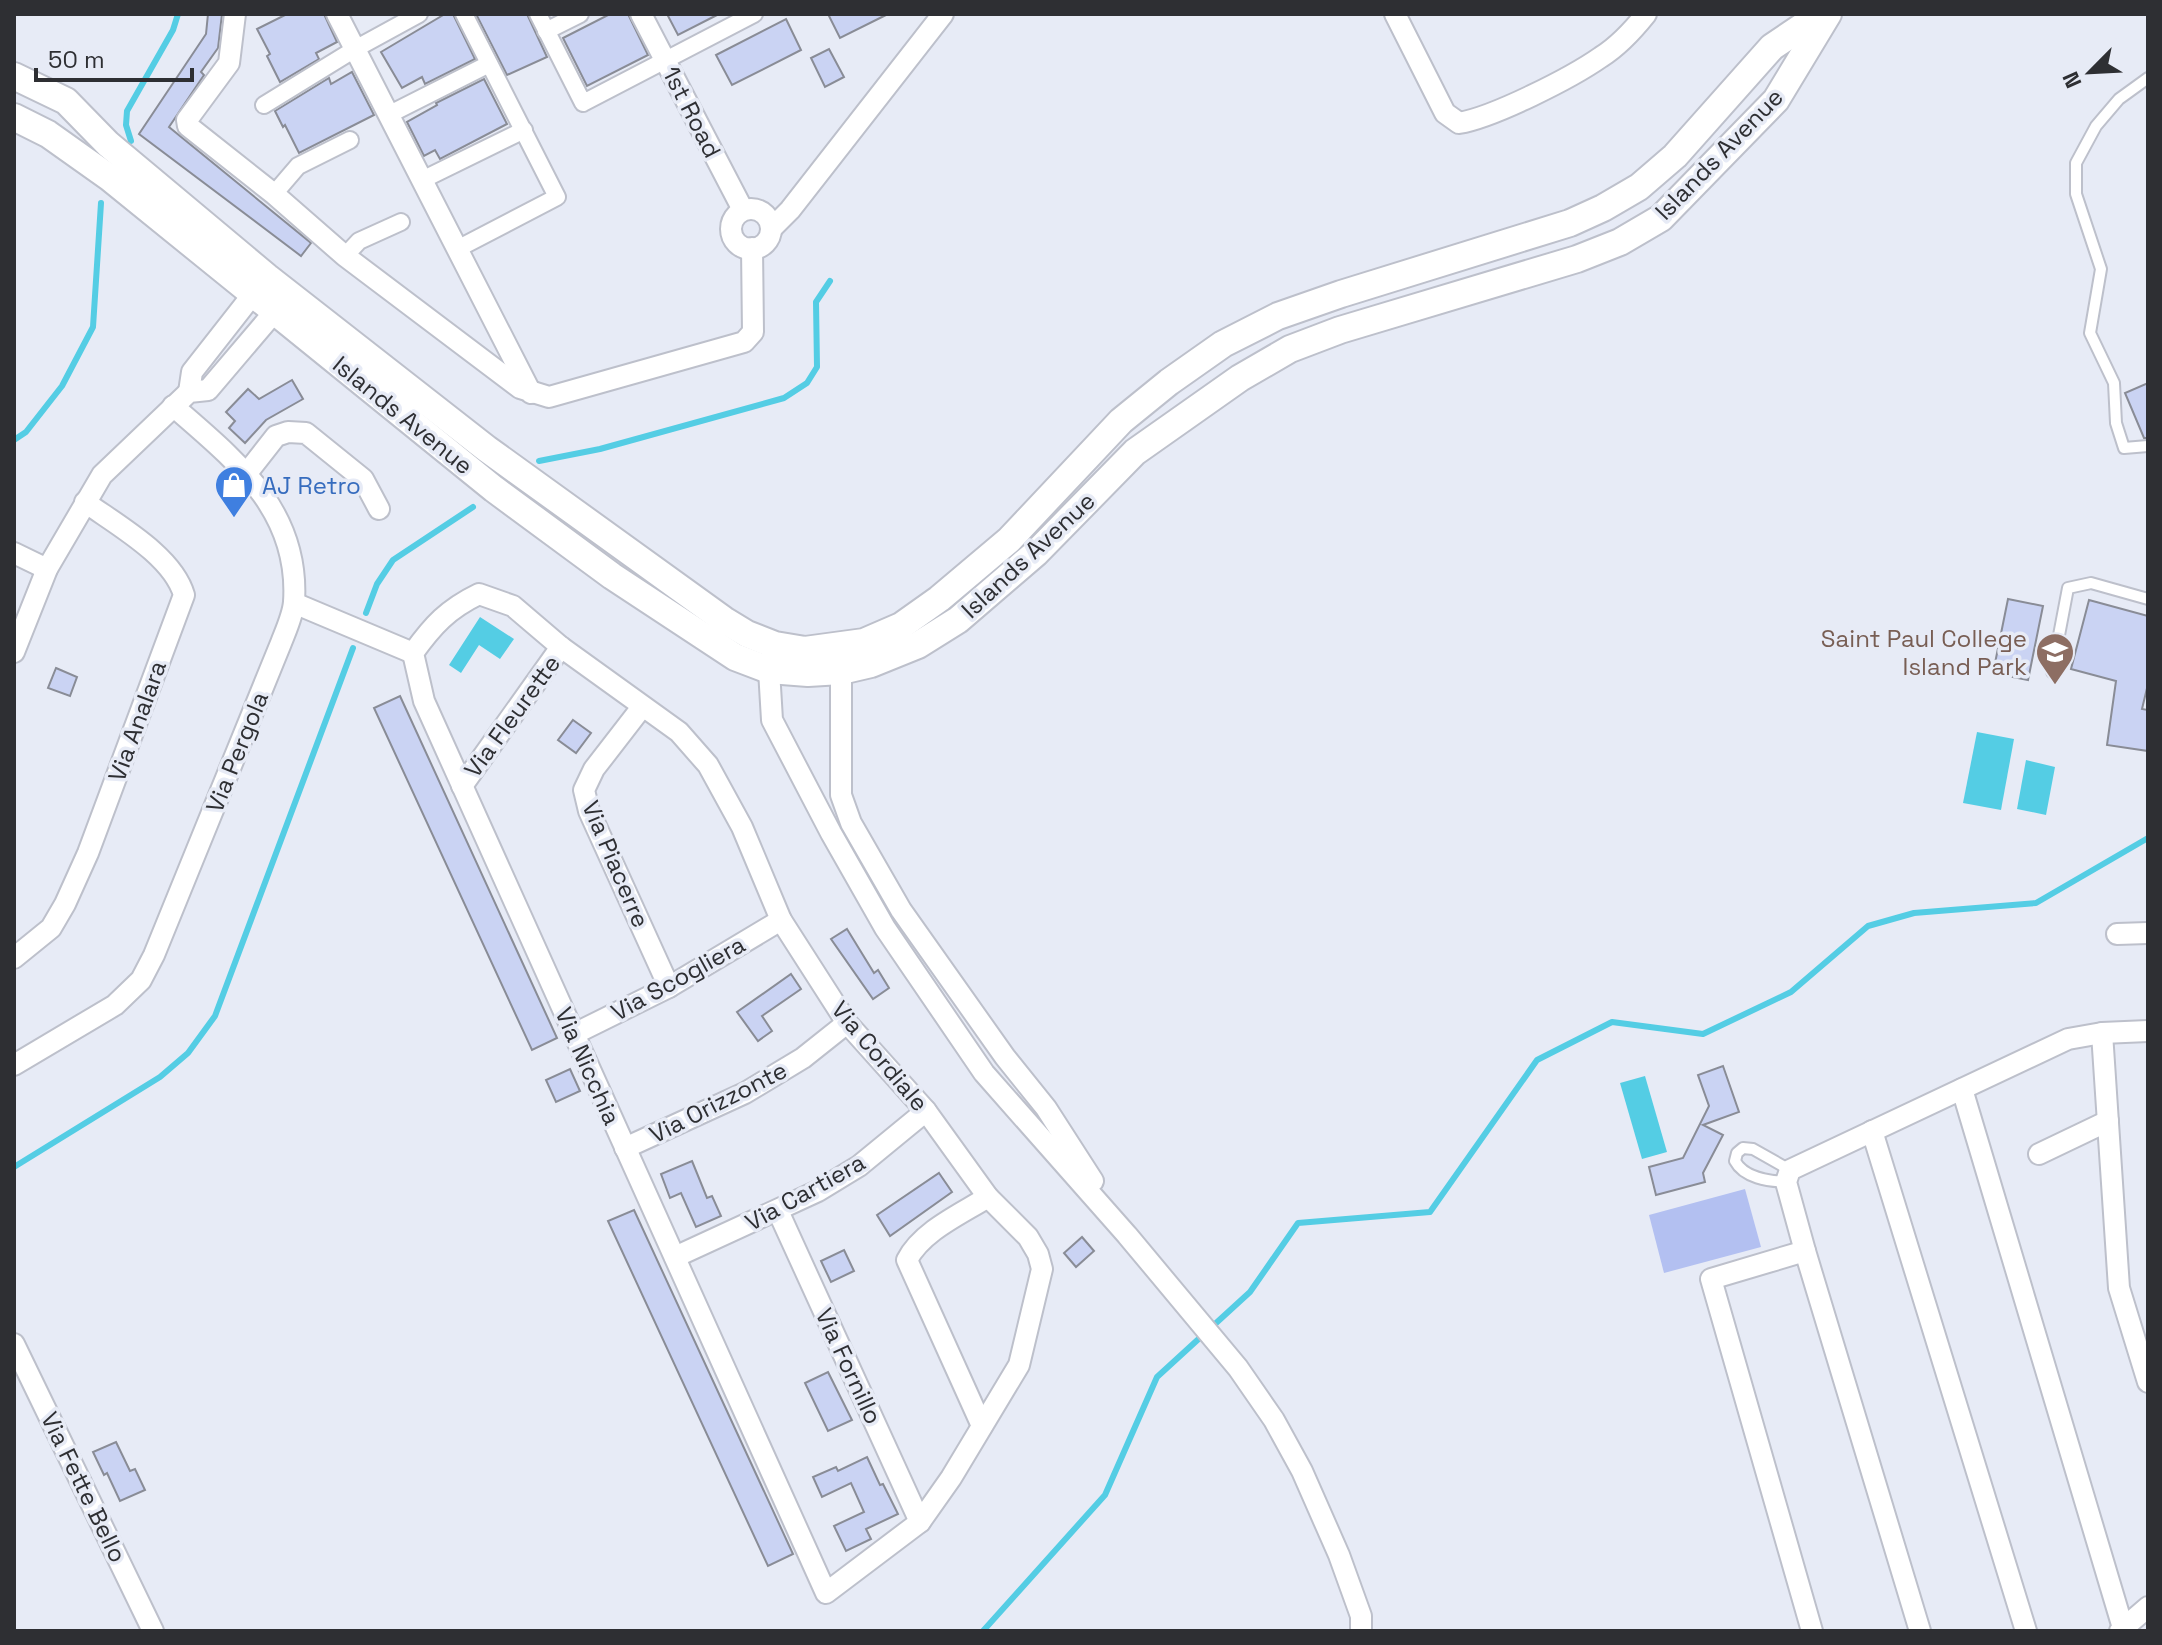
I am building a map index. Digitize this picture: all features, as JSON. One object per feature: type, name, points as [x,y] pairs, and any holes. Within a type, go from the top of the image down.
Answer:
[{"type":"street","points":[[235,14],[229,63],[187,123],[345,256],[531,393],[549,397],[744,342],[753,332],[752,248]]},
{"type":"street","points":[[337,14],[531,393]]},
{"type":"street","points":[[264,105],[419,14]]},
{"type":"street","points":[[457,249],[557,197],[464,14]]},
{"type":"street","points":[[538,14],[583,103],[754,14]]},
{"type":"street","points":[[546,31],[580,14]]},
{"type":"street","name":"1st Road","points":[[641,14],[743,210]]},
{"type":"street","points":[[771,229],[790,210],[943,14]]},
{"type":"street","points":[[1395,14],[1445,113],[1459,123],[1475,120],[1603,57],[1646,14]]},
{"type":"street","name":"Islands Avenue","points":[[838,659],[864,642],[901,626],[939,599],[1009,540],[1121,421],[1223,344],[1278,316],[1341,294],[1570,223],[1639,187],[1675,156],[1772,47],[1821,14]]},
{"type":"street","name":"Islands Avenue","points":[[14,76],[66,101],[108,144],[261,285],[494,489],[612,576],[735,657],[772,657],[805,650],[871,664],[918,645],[958,620],[1036,553],[1135,452],[1183,417],[1290,349],[1340,330],[1577,259],[1620,242],[1661,218],[1776,100],[1828,14]]},
{"type":"street","points":[[388,115],[489,64]]},
{"type":"street","name":"Islands Avenue","points":[[14,117],[48,134],[261,285]]},
{"type":"street","points":[[422,180],[524,130]]},
{"type":"street","points":[[274,194],[298,166],[350,140]]},
{"type":"street","points":[[753,209],[769,219],[771,229],[768,239],[752,248],[738,243],[733,237],[733,221],[743,210],[753,209]]},
{"type":"street","points":[[345,256],[359,241],[401,222]]},
{"type":"street","points":[[189,392],[192,372],[261,285]]},
{"type":"street","points":[[14,652],[47,569],[102,475],[189,392],[208,390],[282,303]]},
{"type":"street","name":"Via Pergola","points":[[14,1065],[115,1005],[141,980],[154,955],[281,643],[294,603],[291,559],[284,530],[272,506],[247,473],[173,406]]},
{"type":"street","points":[[247,473],[276,436],[299,431],[306,433],[363,479],[379,509]]},
{"type":"street","name":"Via Analara","points":[[14,958],[51,928],[65,904],[88,853],[184,595],[177,576],[155,554],[85,502]]},
{"type":"street","points":[[14,553],[47,569]]},
{"type":"street","name":"Via Cordiale","points":[[413,653],[430,629],[455,605],[479,594],[513,606],[561,647],[679,732],[708,765],[742,827],[781,920],[847,1023],[926,1111],[988,1197],[1028,1237],[1038,1254],[1042,1269],[1019,1365],[951,1478],[920,1522],[826,1593]]},
{"type":"street","points":[[294,603],[413,653]]},
{"type":"street","name":"Via Fleurette","points":[[462,786],[561,647]]},
{"type":"street","name":"Via Nicchia","points":[[413,653],[424,701],[826,1593]]},
{"type":"street","points":[[772,657],[772,720],[885,928],[984,1073],[1127,1235],[1238,1368],[1274,1420],[1302,1471],[1339,1555],[1361,1616],[1361,1631]]},
{"type":"street","points":[[838,659],[841,795],[851,823],[901,910],[1005,1057],[1046,1108],[1127,1235]]},
{"type":"street","name":"Via Piacerre","points":[[642,707],[594,769],[584,790],[589,811],[669,987]]},
{"type":"street","points":[[818,806],[841,795]]},
{"type":"street","name":"Via Scogliera","points":[[574,1034],[669,987],[781,920]]},
{"type":"street","points":[[2117,934],[2148,933]]},
{"type":"street","name":"Via Orizzonte","points":[[625,1148],[745,1093],[803,1058],[847,1023]]},
{"type":"street","points":[[1920,1631],[1805,1251],[1788,1176],[1872,1131],[2068,1039],[2102,1033],[2148,1031]]},
{"type":"street","points":[[2102,1033],[2119,1288],[2148,1382]]},
{"type":"street","points":[[1962,1089],[2122,1630],[2148,1607]]},
{"type":"street","name":"Via Cartiera","points":[[675,1257],[778,1211],[859,1166],[926,1111]]},
{"type":"street","points":[[2039,1154],[2108,1121]]},
{"type":"street","points":[[1872,1131],[2026,1631]]},
{"type":"street","points":[[982,1426],[907,1260],[913,1248],[926,1237],[988,1197]]},
{"type":"street","name":"Via Fornillo","points":[[778,1211],[920,1522]]},
{"type":"street","points":[[1805,1251],[1711,1279],[1812,1631]]},
{"type":"street","name":"Via Fette Bello","points":[[14,1344],[153,1631]]},
{"type":"lane","points":[[2148,78],[2119,99],[2096,126],[2076,163],[2076,194],[2101,269],[2090,333],[2114,383],[2116,423],[2124,448],[2148,446]]},
{"type":"lane","points":[[2052,672],[2068,588],[2091,583],[2148,599]]},
{"type":"lane","points":[[1743,1148],[1753,1149],[1788,1176],[1768,1181],[1740,1170],[1735,1161],[1737,1153],[1743,1148]]},
{"type":"shaded area","points":[[480,617],[514,639],[500,659],[479,645],[461,673],[449,665]]},
{"type":"shaded area","points":[[1977,732],[2014,739],[2001,810],[1963,803]]},
{"type":"shaded area","points":[[2026,760],[2055,767],[2046,815],[2017,809]]},
{"type":"shaded area","points":[[1645,1076],[1667,1152],[1642,1159],[1620,1083]]},
{"type":"shaded area","points":[[1745,1189],[1761,1247],[1664,1273],[1649,1215]]},
{"type":"building","points":[[208,14],[222,14],[218,48],[169,127],[311,243],[301,256],[139,134],[206,34]]},
{"type":"building","points":[[287,14],[324,14],[337,42],[316,53],[319,59],[280,82],[257,29]]},
{"type":"building","points":[[445,14],[453,14],[475,59],[425,84],[422,77],[402,88],[381,52]]},
{"type":"building","points":[[476,14],[527,14],[547,57],[507,75]]},
{"type":"building","points":[[610,14],[628,14],[648,55],[587,86],[563,38]]},
{"type":"building","points":[[667,14],[719,14],[678,35]]},
{"type":"building","points":[[828,14],[888,14],[840,38]]},
{"type":"building","points":[[786,19],[801,50],[732,85],[716,55]]},
{"type":"building","points":[[829,49],[844,77],[825,87],[811,58]]},
{"type":"building","points":[[352,72],[374,115],[299,153],[275,111],[329,78],[331,84]]},
{"type":"building","points":[[484,79],[507,124],[440,159],[435,150],[424,156],[407,122],[436,103]]},
{"type":"building","points":[[292,380],[303,399],[266,420],[245,443],[229,428],[235,421],[226,412],[248,389],[259,399]]},
{"type":"building","points":[[2148,383],[2148,438],[2144,438],[2125,393]]},
{"type":"building","points":[[2008,599],[2043,606],[2028,680],[1993,673]]},
{"type":"building","points":[[2089,600],[2148,616],[2148,684],[2142,709],[2148,710],[2148,751],[2107,745],[2116,681],[2071,669]]},
{"type":"building","points":[[56,668],[77,677],[70,696],[48,688]]},
{"type":"building","points":[[400,696],[557,1038],[532,1050],[374,708]]},
{"type":"building","points":[[573,720],[591,733],[576,753],[558,740]]},
{"type":"building","points":[[847,929],[874,973],[878,970],[889,988],[873,999],[831,939]]},
{"type":"building","points":[[791,974],[801,989],[762,1016],[772,1031],[758,1041],[737,1012]]},
{"type":"building","points":[[1723,1066],[1739,1112],[1703,1125],[1723,1135],[1703,1173],[1705,1182],[1656,1195],[1649,1167],[1683,1158],[1709,1106],[1698,1075]]},
{"type":"building","points":[[570,1069],[580,1091],[556,1102],[546,1080]]},
{"type":"building","points":[[692,1161],[707,1198],[712,1196],[721,1216],[696,1227],[681,1193],[670,1198],[661,1174]]},
{"type":"building","points":[[939,1173],[952,1192],[890,1236],[877,1215]]},
{"type":"building","points":[[634,1210],[793,1554],[768,1566],[608,1221]]},
{"type":"building","points":[[1082,1237],[1094,1251],[1076,1267],[1064,1253]]},
{"type":"building","points":[[844,1250],[854,1271],[831,1282],[821,1261]]},
{"type":"building","points":[[828,1372],[852,1420],[828,1431],[805,1383]]},
{"type":"building","points":[[116,1442],[130,1471],[135,1469],[145,1490],[120,1501],[93,1452]]},
{"type":"building","points":[[867,1457],[898,1514],[866,1529],[871,1539],[846,1551],[834,1526],[864,1512],[851,1483],[822,1497],[813,1477],[836,1467],[838,1471]]},
{"type":"waterway","points":[[131,141],[126,125],[127,111],[173,30],[178,14]]},
{"type":"waterway","points":[[14,440],[26,432],[62,386],[93,327],[101,203]]},
{"type":"waterway","points":[[539,461],[600,449],[784,398],[807,383],[817,367],[816,302],[830,281]]},
{"type":"waterway","points":[[366,613],[377,584],[393,560],[473,507]]},
{"type":"waterway","points":[[14,1167],[160,1077],[188,1053],[215,1016],[353,648]]},
{"type":"waterway","points":[[983,1631],[1105,1495],[1157,1377],[1250,1292],[1298,1223],[1430,1212],[1537,1060],[1612,1022],[1703,1034],[1791,992],[1868,926],[1914,913],[2036,903],[2148,838]]},
{"type":"place","name":"AJ Retro","points":[[234,519]]},
{"type":"place","name":"Saint Paul College Island Park","points":[[2055,686]]}]
